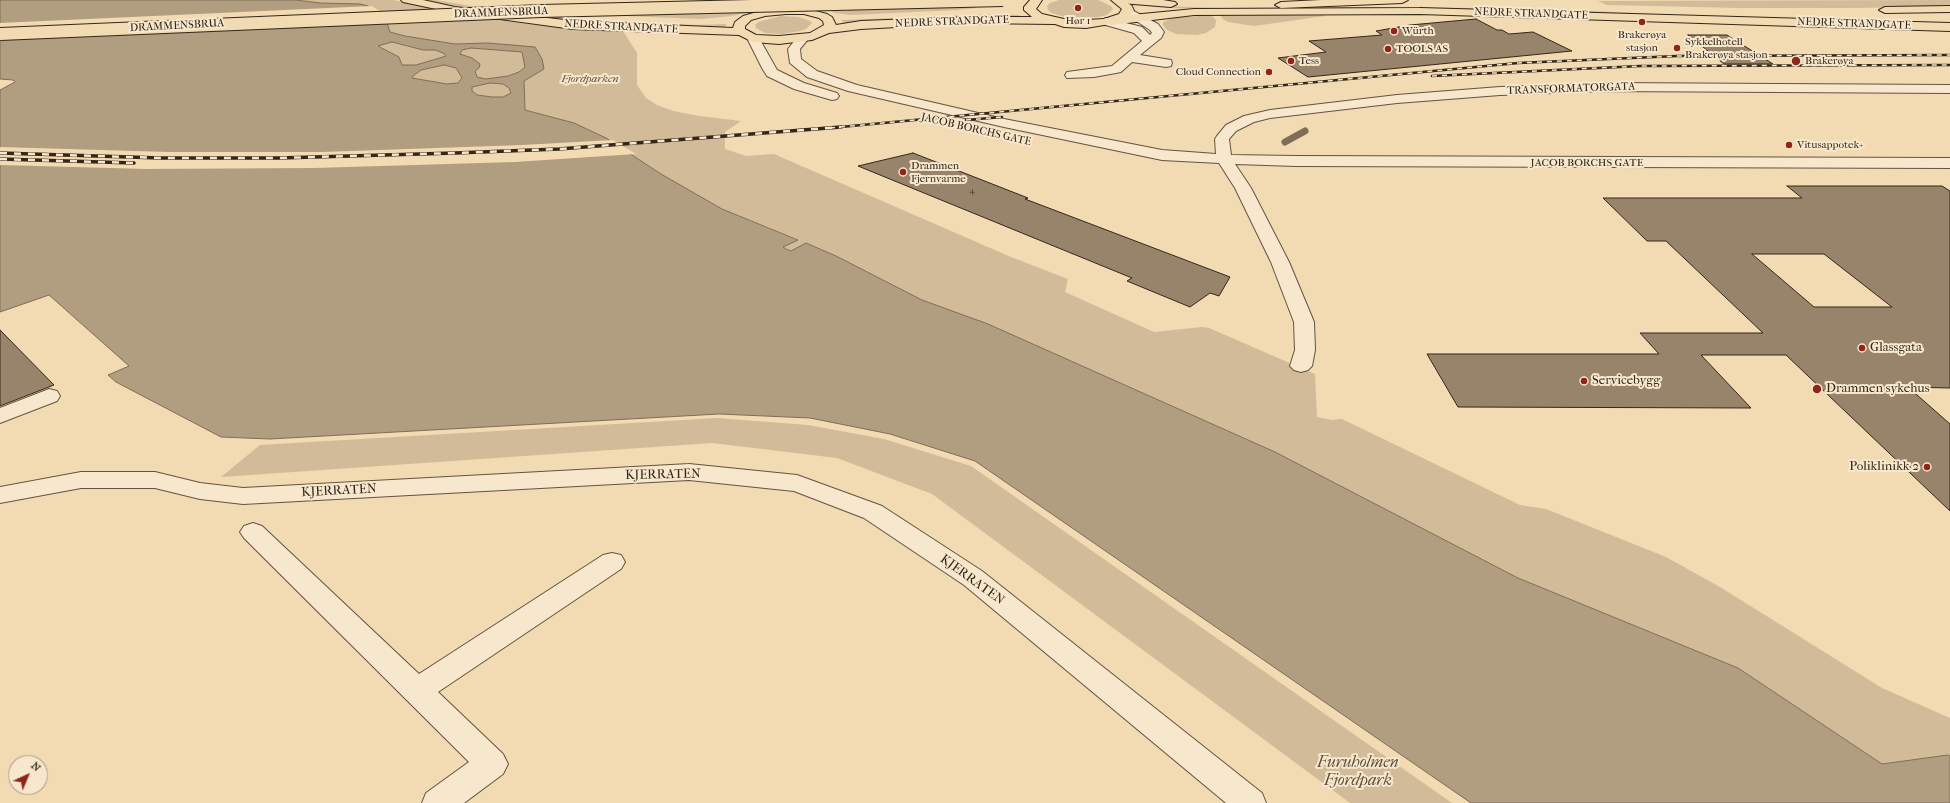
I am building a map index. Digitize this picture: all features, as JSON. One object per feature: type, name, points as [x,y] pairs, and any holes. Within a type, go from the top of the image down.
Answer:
[{"type":"main road","name":"NEDRE STRANDGATE","points":[[408,0],[455,10],[566,24],[741,32]]},
{"type":"main road","name":"NEDRE STRANDGATE","points":[[454,0],[512,9],[600,18],[678,22],[715,22],[747,18],[764,13],[786,11],[858,18],[1014,8],[1033,4]]},
{"type":"main road","name":"DRAMMENSBRUA","points":[[0,27],[316,12],[672,0]]},
{"type":"main road","name":"DRAMMENSBRUA","points":[[0,34],[541,11],[1002,0]]},
{"type":"main road","points":[[1109,21],[1123,16],[1128,11],[1125,5],[1117,0]]},
{"type":"main road","name":"NEDRE STRANDGATE","points":[[1121,0],[1187,5],[1281,4],[1818,12]]},
{"type":"main road","points":[[1281,4],[1402,0]]},
{"type":"main road","points":[[1033,4],[1030,10],[1038,16],[1054,21]]},
{"type":"main road","points":[[1639,9],[1701,14],[1732,20],[1732,18],[1738,16],[1838,17],[1905,14],[1915,10],[1950,9]]},
{"type":"main road","name":"NEDRE STRANDGATE","points":[[1872,11],[1915,10]]},
{"type":"main road","name":"NEDRE STRANDGATE","points":[[753,38],[779,40],[803,38],[826,30],[861,25],[968,20],[1054,21],[1086,24],[1194,12],[1420,11],[1950,27]]},
{"type":"main road","points":[[820,15],[830,22],[826,30]]},
{"type":"main road","points":[[747,18],[739,25],[741,32],[753,38]]},
{"type":"street","points":[[786,11],[810,0]]},
{"type":"street","points":[[820,15],[823,0]]},
{"type":"street","points":[[1072,75],[1111,70],[1120,66],[1131,58],[1148,41],[1157,36],[1158,32],[1154,26],[1128,11]]},
{"type":"street","points":[[1109,21],[1138,30],[1148,41]]},
{"type":"street","name":"JACOB BORCHS GATE","points":[[753,38],[772,73],[799,86],[822,94],[1008,138]]},
{"type":"street","name":"JACOB BORCHS GATE","points":[[803,38],[794,49],[795,60],[798,64],[812,74],[853,88],[1004,123],[1162,155],[1224,160],[1486,163],[1950,163]]},
{"type":"street","points":[[1131,58],[1166,63]]},
{"type":"street","name":"TRANSFORMATORGATA","points":[[1224,160],[1222,139],[1231,128],[1249,119],[1270,114],[1397,99],[1500,91],[1606,87],[1950,88]]},
{"type":"street","points":[[1224,160],[1243,188],[1280,262],[1304,322],[1305,350],[1301,366]]},
{"type":"street","name":"JACOB BORCHS GATE","points":[[1156,168],[1205,167],[1224,160]]},
{"type":"street","points":[[0,416],[48,396]]},
{"type":"street","name":"KJERRATEN","points":[[0,495],[81,480],[155,480],[200,491],[243,496],[689,472],[797,483],[873,512],[973,578],[1250,802]]},
{"type":"street","points":[[253,532],[492,764],[438,803]]},
{"type":"street","points":[[417,691],[612,562]]},
{"type":"green space","name":"Fjordparken","points":[[296,0],[393,0],[482,18],[536,25],[623,31],[637,53],[637,85],[646,98],[657,105],[673,111],[741,121],[725,132],[725,149],[746,156],[774,154],[1011,257],[1068,279],[1065,292],[1154,332],[1202,327],[1209,328],[1315,374],[1317,417],[1332,420],[1342,419],[1520,505],[1546,509],[1666,557],[1720,587],[1882,688],[1950,718],[1950,756],[1882,764],[1738,668],[1518,578],[1275,452],[988,324],[922,300],[836,256],[806,243],[791,251],[783,247],[797,239],[722,209],[661,174],[606,138],[574,123],[525,110],[524,81],[544,69],[535,47],[488,43],[455,44],[405,36],[390,32],[385,17],[360,4],[320,3]]},
{"type":"green space","points":[[425,0],[436,0],[489,9],[577,19],[694,25],[726,24],[725,28],[556,20],[482,11]]},
{"type":"green space","points":[[1059,0],[1098,0],[1111,6],[1113,9],[1107,15],[1099,17],[1068,18],[1052,13],[1048,10],[1047,6],[1050,3]]},
{"type":"green space","points":[[1950,0],[1950,6],[1859,8],[1741,8],[1607,5],[1598,1]]},
{"type":"green space","points":[[976,5],[976,8],[958,10],[851,15],[834,13],[827,8]]},
{"type":"green space","points":[[1140,5],[1218,8],[1394,7],[1550,9],[1698,16],[1408,8],[1195,9]]},
{"type":"green space","points":[[751,12],[732,16],[703,19],[596,15]]},
{"type":"green space","points":[[992,14],[1019,15],[1022,17],[979,17],[844,24],[842,20]]},
{"type":"green space","points":[[1322,14],[1325,16],[1254,26],[1228,22],[1220,15]]},
{"type":"green space","points":[[1211,15],[1216,20],[1215,27],[1206,33],[1197,35],[1176,34],[1167,30],[1163,25],[1163,22],[1173,18]]},
{"type":"green space","points":[[781,16],[799,17],[812,23],[806,29],[782,34],[765,33],[756,28],[755,25],[758,22]]},
{"type":"green space","points":[[392,42],[423,50],[435,50],[444,53],[446,56],[416,65],[402,65],[399,57],[378,45]]},
{"type":"green space","points":[[471,48],[522,52],[525,67],[519,72],[508,76],[486,79],[477,77],[475,71],[480,64],[472,58],[460,54],[462,50]]},
{"type":"green space","points":[[444,65],[456,68],[462,78],[458,83],[447,84],[412,78],[421,70]]},
{"type":"green space","points":[[490,83],[504,84],[509,88],[511,93],[503,97],[492,97],[477,95],[472,91],[472,87]]},
{"type":"green space","name":"Furuholmen Fjordpark","points":[[717,418],[808,425],[884,439],[971,466],[1452,803],[1350,803],[932,494],[837,458],[712,443],[221,477],[260,445]]},
{"type":"shaded area","points":[[0,0],[296,0],[320,3],[360,4],[368,6],[385,17],[390,32],[405,36],[455,44],[488,43],[535,47],[542,59],[544,69],[524,81],[525,110],[574,123],[606,138],[661,174],[722,209],[798,240],[783,247],[786,249],[791,251],[806,243],[836,256],[922,300],[988,324],[1275,452],[1518,578],[1738,668],[1882,764],[1948,755],[1950,756],[1950,803],[1471,803],[975,461],[890,434],[810,418],[719,414],[270,439],[221,437],[116,382],[108,375],[129,366],[49,295],[0,312],[0,90],[15,82],[13,80],[0,79]],"holes":[[[392,42],[423,50],[435,50],[446,56],[416,65],[402,65],[399,57],[378,46]],[[471,48],[522,52],[525,67],[519,72],[508,76],[486,79],[477,77],[475,71],[479,68],[480,64],[472,58],[460,54],[462,50]],[[444,65],[456,68],[462,78],[458,83],[447,84],[412,78],[421,70]],[[490,83],[503,84],[509,88],[511,93],[503,97],[477,95],[472,91],[472,87]]]},
{"type":"pier","points":[[372,6],[386,15],[0,39],[0,23]]},
{"type":"pier","points":[[613,140],[636,154],[515,162],[314,168],[146,169],[0,165],[0,147],[169,152],[322,152],[522,145]]},
{"type":"building","points":[[1476,19],[1497,30],[1502,30],[1509,34],[1533,32],[1572,51],[1308,77],[1278,58],[1326,52],[1309,41],[1382,35],[1376,31],[1410,25]]},
{"type":"building","points":[[1688,35],[1727,35],[1773,64],[1724,64]]},
{"type":"building","points":[[913,153],[1028,198],[1025,199],[1230,277],[1219,296],[1210,293],[1190,307],[1127,281],[1132,278],[858,166]]},
{"type":"building","points":[[1787,186],[1942,186],[1950,191],[1950,388],[1908,387],[1950,424],[1950,511],[1786,355],[1701,355],[1751,408],[1458,407],[1427,354],[1659,354],[1640,333],[1763,333],[1666,241],[1647,241],[1603,198],[1802,198]],"holes":[[[1752,254],[1824,254],[1892,307],[1814,307]]]},
{"type":"building","points":[[0,330],[54,385],[0,406]]},
{"type":"waterway","points":[[1285,142],[1305,131]]},
{"type":"railway","points":[[839,127],[1518,63],[1677,56],[1950,55]]},
{"type":"railway","points":[[1432,76],[1640,66],[1950,65]]},
{"type":"railway","points":[[966,120],[1002,117]]},
{"type":"railway","points":[[0,153],[161,158],[279,158],[455,153],[559,149],[839,127]]},
{"type":"railway","points":[[830,128],[839,127]]},
{"type":"railway","points":[[0,159],[134,163]]},
{"type":"place","name":"Hør 1","points":[[1078,8]]},
{"type":"place","name":"Brakerøya stasjon","points":[[1642,22]]},
{"type":"place","name":"Würth","points":[[1394,31]]},
{"type":"place","name":"Sykkelhotell Brakerøya stasjon","points":[[1677,48]]},
{"type":"place","name":"TOOLS AS","points":[[1388,49]]},
{"type":"place","name":"Tess","points":[[1291,61]]},
{"type":"place","name":"Brakerøya","points":[[1796,61]]},
{"type":"place","name":"Cloud Connection","points":[[1269,72]]},
{"type":"place","name":"Vitusappotek+","points":[[1789,145]]},
{"type":"place","name":"Drammen Fjernvarme","points":[[903,172]]},
{"type":"place","name":"Glassgata","points":[[1862,348]]},
{"type":"place","name":"Servicebygg","points":[[1584,381]]},
{"type":"place","name":"Drammen sykehus","points":[[1817,389]]},
{"type":"place","name":"Poliklinikk 2","points":[[1927,467]]}]
